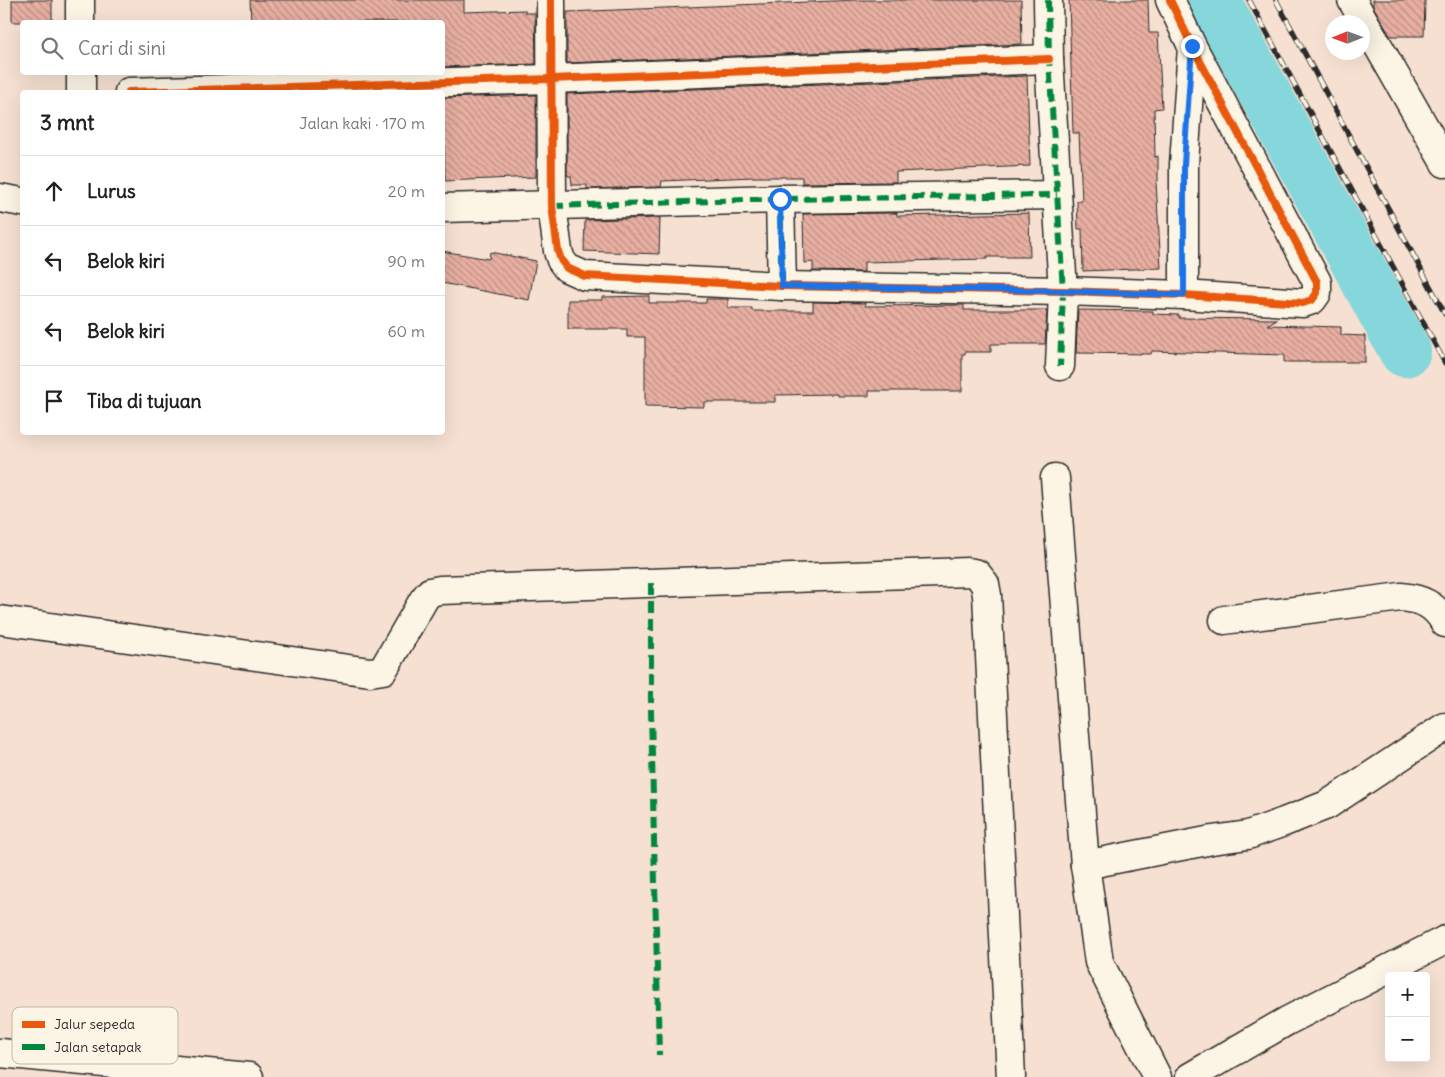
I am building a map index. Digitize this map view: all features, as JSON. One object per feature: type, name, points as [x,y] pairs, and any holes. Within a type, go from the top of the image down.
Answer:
[{"type":"street","points":[[80,0],[80,20]]},
{"type":"street","points":[[551,0],[552,206],[558,251],[567,268],[576,273],[585,276],[782,286],[1063,291],[1184,295],[1303,303],[1314,298],[1318,290],[1317,282],[1192,46],[1170,0]]},
{"type":"street","points":[[1048,0],[1049,59],[1063,291],[1060,366]]},
{"type":"street","points":[[1352,0],[1445,163]]},
{"type":"street","points":[[1184,295],[1184,164],[1192,46]]},
{"type":"street","points":[[194,90],[550,79],[1049,59]]},
{"type":"street","points":[[81,75],[81,90]]},
{"type":"street","points":[[445,208],[780,199],[1057,195]]},
{"type":"street","points":[[0,198],[20,202]]},
{"type":"street","points":[[780,199],[782,286]]},
{"type":"street","points":[[1055,478],[1085,865],[1098,962],[1157,1077]]},
{"type":"street","points":[[0,620],[370,672],[383,670],[424,599],[430,592],[440,590],[968,572],[977,574],[985,584],[987,595],[1011,1077]]},
{"type":"street","points":[[1224,620],[1401,596],[1428,603],[1439,613],[1445,623]]},
{"type":"street","points":[[1085,865],[1212,840],[1248,835],[1284,822],[1327,805],[1445,727]]},
{"type":"street","points":[[1190,1077],[1287,1021],[1445,940]]},
{"type":"street","points":[[114,1064],[249,1077]]},
{"type":"building","points":[[12,0],[52,0],[52,20],[20,20],[20,22],[12,22]]},
{"type":"building","points":[[250,0],[464,0],[464,12],[525,10],[525,13],[535,13],[536,64],[445,67],[445,20],[251,20]]},
{"type":"building","points":[[857,0],[1021,0],[1022,44],[567,63],[567,12]]},
{"type":"building","points":[[1069,0],[1148,0],[1149,33],[1158,33],[1162,108],[1154,109],[1155,157],[1158,156],[1158,181],[1156,182],[1161,268],[1083,271],[1082,229],[1078,229],[1077,201],[1082,201],[1079,133],[1073,133]]},
{"type":"building","points":[[1373,0],[1425,0],[1424,36],[1390,36],[1373,6]]},
{"type":"building","points":[[1027,76],[1030,166],[896,172],[896,182],[802,183],[802,177],[753,177],[662,181],[661,187],[587,189],[587,185],[572,185],[571,176],[568,176],[567,173],[567,94]]},
{"type":"building","points":[[536,95],[536,177],[445,181],[445,98]]},
{"type":"building","points":[[897,213],[897,216],[1029,213],[1030,257],[864,262],[864,272],[813,271],[813,262],[804,263],[803,214]]},
{"type":"building","points":[[660,218],[659,254],[584,251],[585,220]]},
{"type":"building","points":[[445,252],[489,259],[490,252],[536,261],[529,300],[445,284]]},
{"type":"building","points":[[649,296],[649,303],[706,303],[706,299],[728,299],[728,308],[752,308],[752,311],[813,311],[813,302],[865,303],[865,306],[964,305],[964,310],[1047,310],[1045,344],[991,344],[991,352],[965,352],[965,354],[962,354],[962,391],[869,391],[869,396],[838,396],[838,394],[775,395],[775,402],[704,402],[704,407],[645,406],[645,337],[627,337],[627,329],[568,329],[568,300],[602,300],[602,297]]},
{"type":"building","points":[[1078,310],[1153,311],[1153,314],[1179,315],[1179,318],[1277,319],[1267,325],[1341,327],[1341,335],[1365,336],[1365,362],[1284,362],[1284,355],[1152,351],[1151,354],[1076,353]]},
{"type":"waterway","points":[[1214,0],[1405,351]]},
{"type":"railway","points":[[1249,0],[1445,363]]},
{"type":"railway","points":[[1276,0],[1445,314]]},
{"type":"marked path","points":[[1048,0],[1049,59],[1063,291],[1060,366]]},
{"type":"marked path","points":[[552,206],[780,199],[1057,195]]},
{"type":"marked path","points":[[780,199],[782,286]]},
{"type":"marked path","points":[[651,583],[651,711],[659,1055]]},
{"type":"cycle path","points":[[551,0],[552,206],[561,260],[567,268],[585,276],[782,286],[1063,291],[1184,295],[1303,303],[1312,300],[1317,293],[1317,282],[1192,46],[1170,0]]},
{"type":"cycle path","points":[[194,90],[550,79],[1049,59]]},
{"type":"route","points":[[780,199],[782,286],[1184,295],[1184,164],[1192,46]]}]
